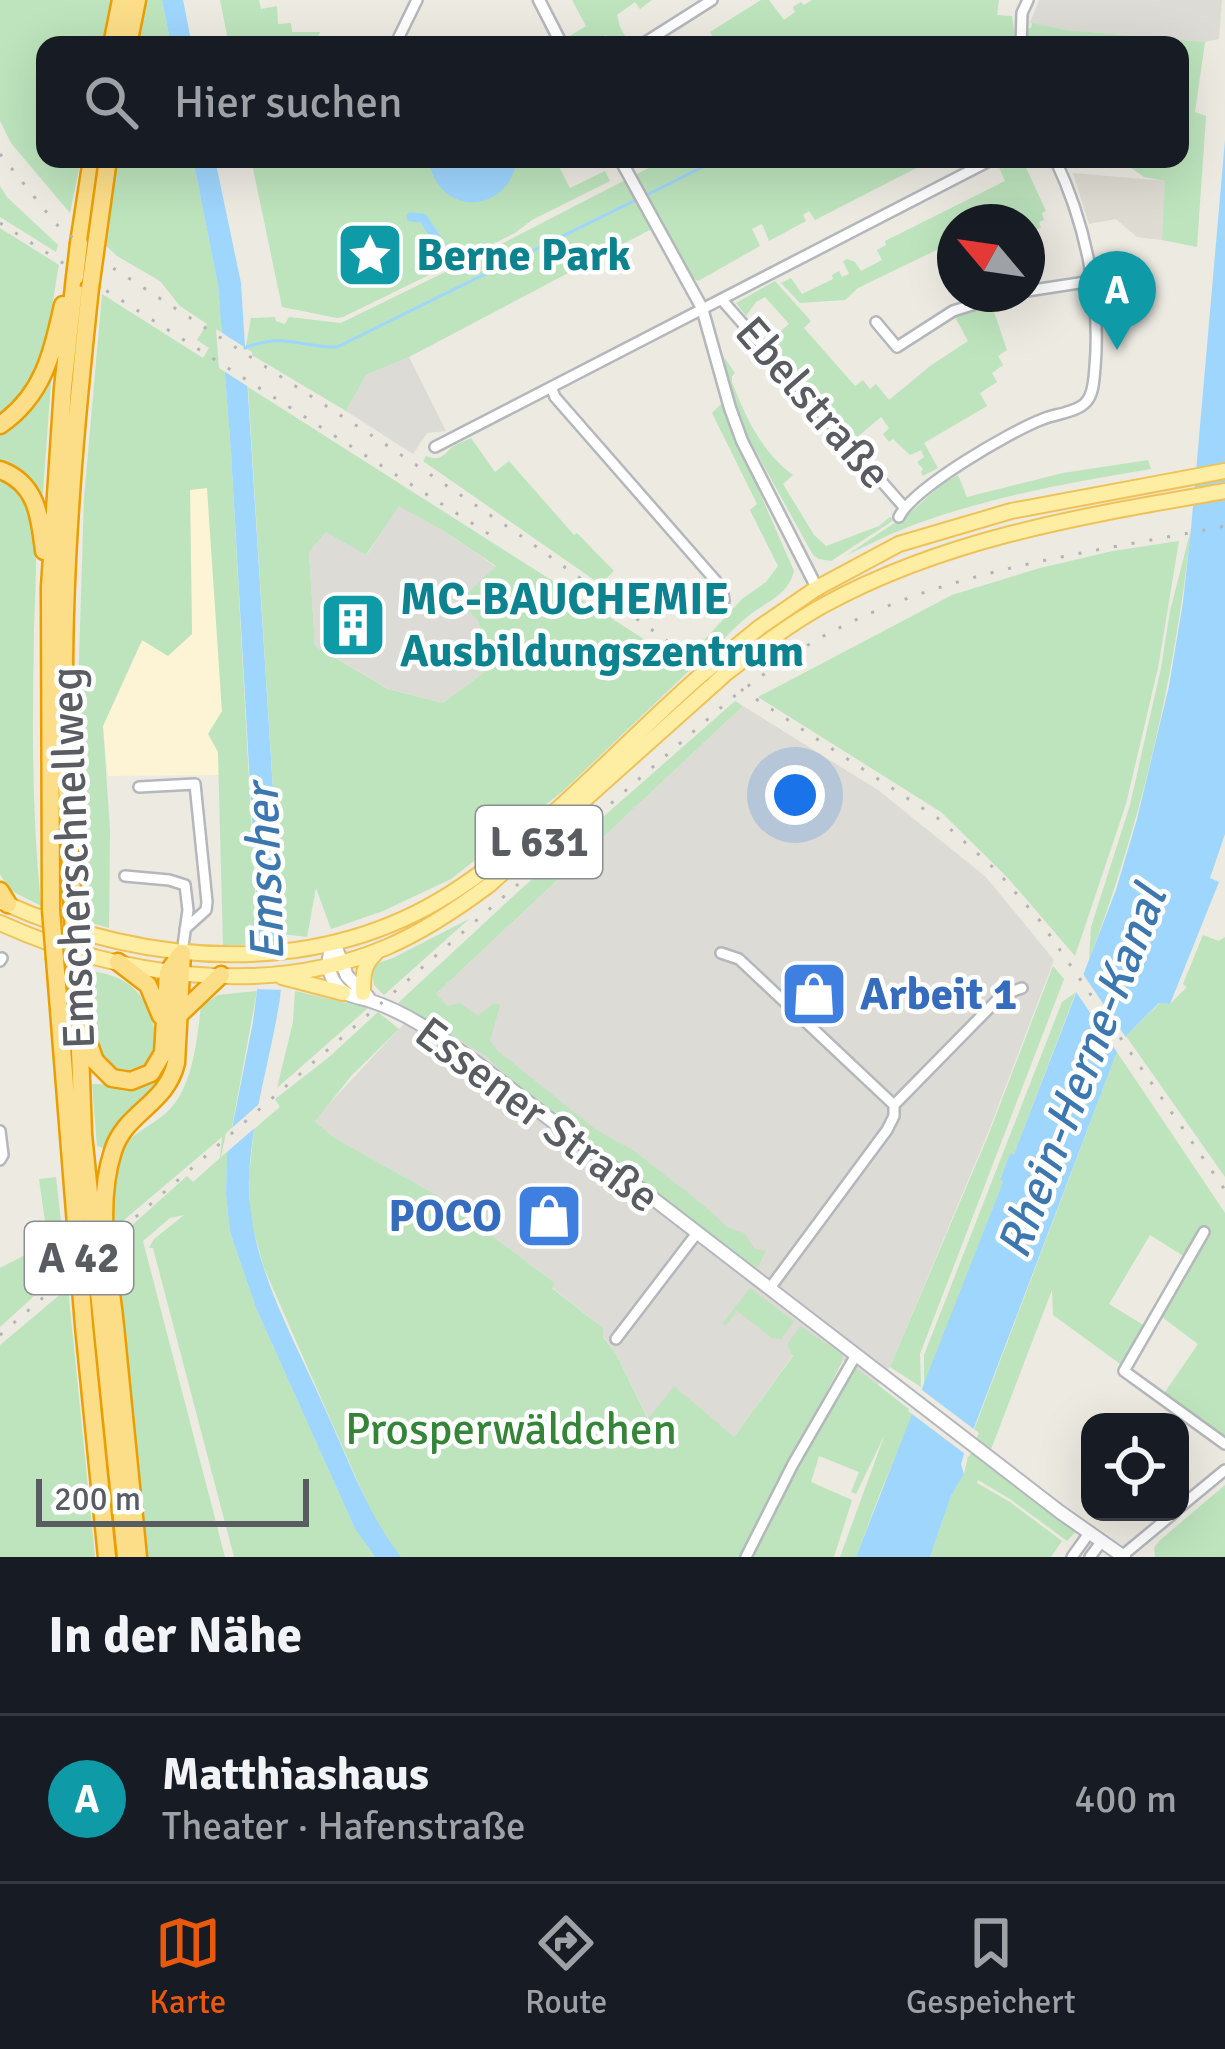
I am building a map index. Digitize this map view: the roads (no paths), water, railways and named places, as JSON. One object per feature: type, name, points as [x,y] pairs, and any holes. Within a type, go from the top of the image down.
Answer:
[{"type":"highway","points":[[114,36],[121,0]]},
{"type":"highway","points":[[130,36],[137,0]]},
{"type":"highway","points":[[0,424],[21,409],[44,375],[78,280],[91,168]]},
{"type":"highway","name":"Emscherschnellweg","points":[[106,168],[78,280],[64,706],[83,1134],[126,1557]]},
{"type":"highway","name":"A 42","points":[[78,280],[63,388],[50,587],[51,910],[107,1557]]},
{"type":"highway","points":[[0,470],[22,482],[35,501],[50,587]]},
{"type":"highway","points":[[138,1557],[105,1190],[125,1127],[161,1095],[173,1075],[171,1019],[175,973],[182,953]]},
{"type":"highway","points":[[118,962],[148,986],[171,1019]]},
{"type":"highway","points":[[79,1006],[91,1054],[106,1074],[130,1081],[144,1078],[157,1067],[171,1019],[221,976]]},
{"type":"main road","name":"L 631","points":[[296,976],[385,948],[458,908],[515,864],[760,627],[817,588],[899,544],[934,533],[1011,511],[1225,471]]},
{"type":"main road","name":"L 631","points":[[3,899],[68,928],[182,953],[248,955],[334,943],[408,917],[465,884],[713,675],[826,604],[913,564],[969,546],[1082,517],[1225,491]]},
{"type":"main road","points":[[0,923],[118,962],[175,973],[296,976],[343,993]]},
{"type":"main road","points":[[334,943],[328,953],[334,964],[332,979],[343,993]]},
{"type":"main road","points":[[368,997],[366,965],[385,948]]},
{"type":"main road","name":"Essener Straße","points":[[334,964],[368,997],[457,1049],[1123,1556]]},
{"type":"main road","name":"Essener Straße","points":[[343,993],[368,997]]},
{"type":"street","points":[[399,36],[417,0]]},
{"type":"street","points":[[539,0],[557,36]]},
{"type":"street","points":[[655,36],[712,0]]},
{"type":"street","points":[[1020,36],[1028,0]]},
{"type":"street","name":"Ebelstraße","points":[[625,168],[702,308],[742,440],[826,604]]},
{"type":"street","points":[[435,447],[976,168]]},
{"type":"street","points":[[1045,288],[1091,281],[1081,227],[1058,168]]},
{"type":"street","name":"Ebelstraße","points":[[722,300],[902,512],[934,481],[1027,426],[1084,406],[1095,361],[1091,281]]},
{"type":"street","points":[[875,322],[897,347],[951,312]]},
{"type":"street","points":[[551,387],[722,587],[724,601]]},
{"type":"street","points":[[139,787],[195,784],[207,902],[206,910],[185,929]]},
{"type":"street","points":[[125,876],[185,885],[188,910],[182,953]]},
{"type":"street","points":[[721,953],[740,959],[894,1105]]},
{"type":"street","points":[[770,1288],[887,1130],[894,1105],[1002,995],[1022,988]]},
{"type":"street","points":[[0,1131],[4,1156],[0,1160]]},
{"type":"street","points":[[1204,1232],[1124,1371],[1225,1444]]},
{"type":"street","name":"Essener Straße","points":[[616,1340],[697,1233]]},
{"type":"street","points":[[746,1557],[856,1355]]},
{"type":"street","points":[[1189,1500],[1225,1470]]},
{"type":"street","points":[[1123,1556],[1164,1521]]},
{"type":"street","points":[[1072,1557],[1096,1536]]},
{"type":"street","points":[[1090,1557],[1096,1536]]},
{"type":"water","points":[[162,0],[183,0],[190,36],[169,36]]},
{"type":"water","name":"Rhein-Herne-Kanal","points":[[1225,140],[1225,834],[1210,878],[1219,882],[1170,1004],[1159,1003],[1117,1052],[964,1454],[964,1474],[951,1496],[930,1557],[856,1557],[1116,890],[1137,819],[1169,686],[1183,602]]},
{"type":"water","name":"Emscher","points":[[195,168],[217,168],[241,283],[282,934],[280,998],[257,1111],[250,1209],[264,1269],[287,1327],[368,1505],[401,1557],[375,1557],[355,1529],[256,1308],[230,1232],[227,1154],[253,1022],[258,924],[218,285]]},
{"type":"water","points":[[431,168],[514,168],[501,191],[473,202],[458,200],[434,178]]},
{"type":"waterway","points":[[645,196],[700,168]]},
{"type":"waterway","points":[[245,348],[281,341],[337,347],[636,200]]},
{"type":"waterway","points":[[411,217],[423,218],[446,253]]},
{"type":"railway","points":[[0,154],[56,224],[99,259],[391,448],[666,640],[939,819],[997,871],[1040,921],[1225,1190]]},
{"type":"railway","points":[[0,223],[492,536]]},
{"type":"railway","points":[[0,1335],[732,698],[812,642],[886,606],[981,576],[1225,526]]},
{"type":"place","name":"Berne Park","points":[[370,255]]},
{"type":"place","name":"Matthiashaus","points":[[1117,350]]},
{"type":"place","name":"MC-BAUCHEMIE Ausbildungszentrum","points":[[353,625]]},
{"type":"place","name":"Arbeit 1","points":[[814,994]]},
{"type":"place","name":"POCO","points":[[549,1216]]},
{"type":"park label","name":"Prosperwäldchen","points":[[511,1429]]}]
